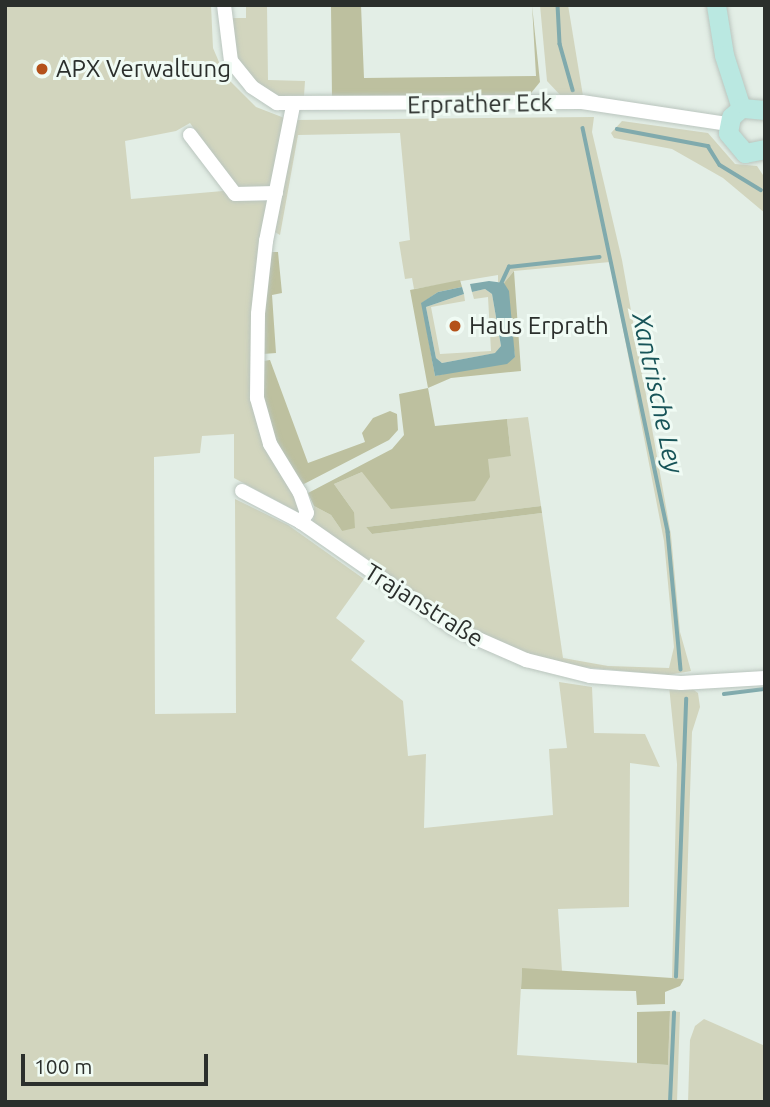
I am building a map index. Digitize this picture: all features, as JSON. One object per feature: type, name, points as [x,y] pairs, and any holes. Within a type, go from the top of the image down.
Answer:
[{"type":"street","name":"Erprather Eck","points":[[224,5],[227,46],[240,75],[264,97],[293,106],[582,102],[728,124]]},
{"type":"street","points":[[716,5],[724,55],[741,108]]},
{"type":"street","points":[[293,106],[276,193],[258,314],[257,398],[270,444],[300,493],[307,513],[301,522]]},
{"type":"street","points":[[741,108],[765,110]]},
{"type":"street","points":[[741,108],[728,124],[737,148],[764,152]]},
{"type":"street","points":[[190,135],[235,194],[276,193]]},
{"type":"street","name":"Trajanstraße","points":[[242,491],[301,522],[453,628],[526,660],[590,676],[681,683],[765,678]]},
{"type":"green space","points":[[5,5],[211,5],[213,48],[225,76],[256,107],[287,119],[272,189],[237,190],[190,123],[176,131],[125,141],[131,199],[223,191],[232,193],[232,201],[270,201],[255,284],[252,387],[301,509],[296,511],[234,478],[234,434],[202,436],[200,453],[154,457],[155,714],[236,713],[235,499],[288,525],[364,579],[336,618],[365,641],[351,660],[403,701],[408,756],[426,754],[424,828],[553,815],[549,749],[567,748],[559,682],[592,687],[594,733],[645,734],[660,767],[630,763],[629,907],[558,909],[562,971],[522,969],[517,1055],[668,1065],[670,1011],[680,1012],[677,1102],[5,1102]]},
{"type":"green space","points":[[246,5],[267,5],[268,80],[305,81],[304,96],[295,102],[260,88],[233,53],[229,18],[246,18]]},
{"type":"green space","points":[[331,5],[361,5],[364,78],[536,76],[532,5],[540,82],[527,98],[332,100]]},
{"type":"green space","points":[[540,5],[568,5],[583,96],[562,97],[547,81]]},
{"type":"green space","points":[[594,117],[592,132],[622,260],[671,535],[680,632],[691,671],[668,675],[551,664],[458,627],[313,526],[314,506],[331,515],[342,531],[354,512],[334,484],[362,472],[511,456],[507,419],[528,417],[541,506],[366,527],[372,534],[542,513],[563,658],[608,666],[669,668],[674,647],[664,541],[610,262],[514,271],[504,283],[498,282],[498,275],[414,289],[412,278],[405,279],[399,242],[410,240],[400,133],[298,135],[280,235],[273,231],[295,120]]},
{"type":"green space","points":[[622,121],[708,133],[735,164],[757,166],[765,178],[765,213],[723,178],[672,149],[614,138],[611,133]]},
{"type":"green space","points":[[268,252],[278,252],[282,293],[272,295],[276,353],[263,354]]},
{"type":"green space","points":[[514,271],[521,371],[451,378],[428,388],[410,290],[460,280],[462,287],[438,292],[422,303],[435,376],[515,357],[504,283]]},
{"type":"green space","points":[[485,289],[492,294],[501,346],[496,353],[442,363],[436,358],[426,307],[464,294],[465,301],[431,307],[440,354],[491,351],[488,297],[474,299],[472,292]]},
{"type":"green space","points":[[270,360],[308,463],[365,442],[362,433],[373,418],[390,411],[397,414],[398,430],[389,440],[302,485],[278,449],[264,405],[263,361]]},
{"type":"green space","points":[[428,388],[435,426],[507,419],[511,456],[488,459],[490,477],[475,501],[391,509],[362,472],[334,484],[354,512],[355,528],[342,531],[331,515],[314,506],[308,493],[392,449],[404,435],[399,394]]},
{"type":"green space","points":[[541,506],[542,513],[372,534],[366,527]]},
{"type":"green space","points":[[669,686],[690,687],[698,693],[700,707],[692,732],[684,979],[672,978],[677,764]]},
{"type":"green space","points":[[522,968],[684,979],[680,986],[665,992],[665,1004],[637,1005],[636,991],[521,989]]},
{"type":"green space","points":[[670,1011],[668,1065],[637,1063],[637,1012]]},
{"type":"green space","points":[[704,1019],[765,1046],[765,1102],[688,1102],[690,1040],[695,1026]]},
{"type":"water","points":[[489,281],[504,283],[509,291],[515,357],[507,364],[435,376],[421,303],[438,292],[462,287],[464,294],[426,307],[436,358],[442,363],[495,353],[501,346],[492,294],[485,289],[472,292],[470,284]]},
{"type":"waterway","name":"Xantrische Ley","points":[[558,5],[560,44],[573,90]]},
{"type":"waterway","name":"Xantrische Ley","points":[[583,128],[668,532],[681,669]]},
{"type":"waterway","points":[[617,129],[708,146],[720,165],[761,190]]},
{"type":"waterway","points":[[501,284],[509,267],[599,257]]},
{"type":"waterway","points":[[724,694],[765,689]]},
{"type":"waterway","name":"Xantrische Ley","points":[[676,977],[686,699]]},
{"type":"waterway","name":"Xantrische Ley","points":[[670,1102],[674,1013]]},
{"type":"place","name":"APX Verwaltung","points":[[42,69]]},
{"type":"place","name":"Haus Erprath","points":[[455,326]]}]
